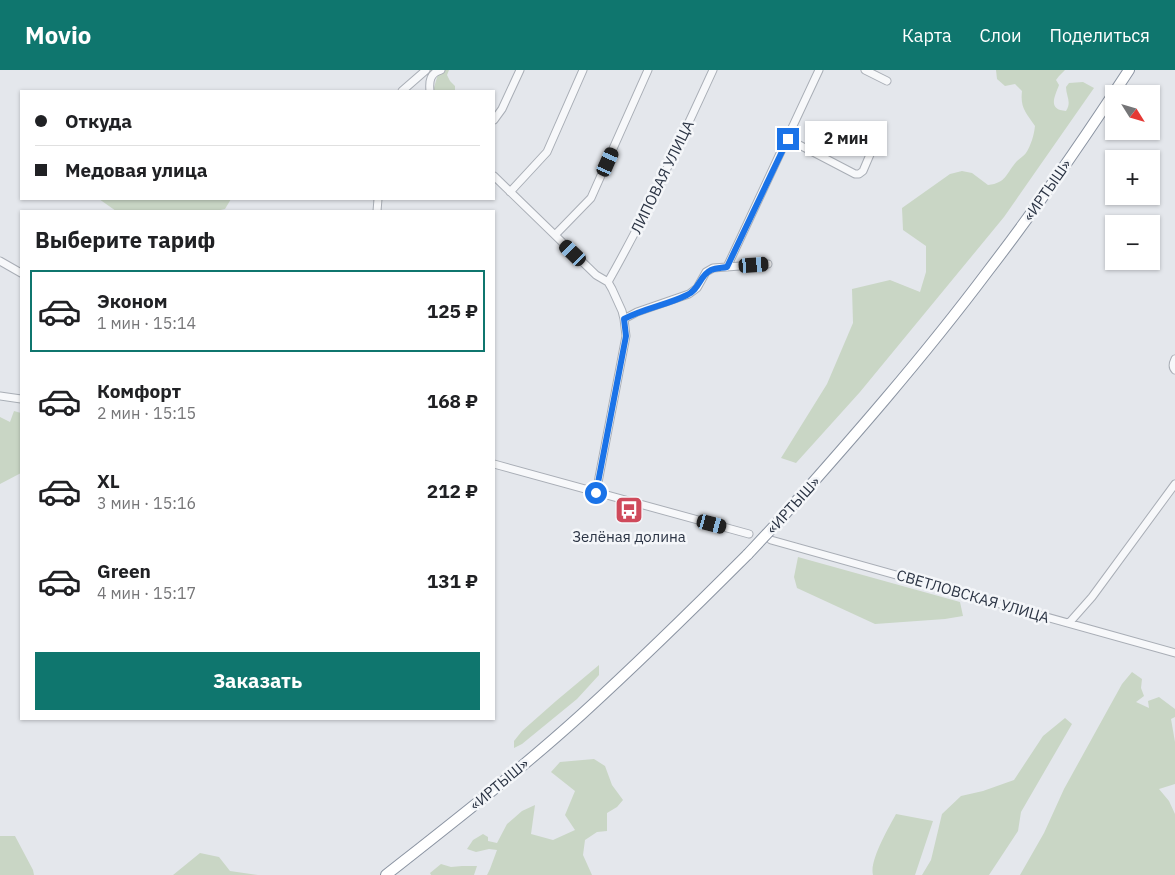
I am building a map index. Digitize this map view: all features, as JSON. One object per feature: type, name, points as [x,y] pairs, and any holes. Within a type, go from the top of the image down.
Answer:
[{"type":"highway","name":"«ИРТЫШ»","points":[[386,875],[494,790],[582,714],[672,629],[777,523],[896,388],[972,292],[1051,185],[1128,70]]},
{"type":"street","points":[[403,90],[426,70]]},
{"type":"street","points":[[430,90],[430,78],[441,70]]},
{"type":"street","points":[[495,119],[502,109],[520,70]]},
{"type":"street","points":[[510,192],[547,152],[583,70]]},
{"type":"street","points":[[555,235],[591,198],[648,70]]},
{"type":"street","name":"ЛИПОВАЯ УЛИЦА","points":[[608,282],[657,191],[713,70]]},
{"type":"street","points":[[727,267],[819,70]]},
{"type":"street","points":[[865,70],[887,81]]},
{"type":"street","points":[[788,139],[855,174],[859,174],[863,170],[880,132]]},
{"type":"street","points":[[495,177],[596,275],[608,282],[618,301],[624,319],[626,336],[596,493]]},
{"type":"street","points":[[0,261],[20,272]]},
{"type":"street","points":[[624,319],[637,312],[689,294],[697,288],[706,272],[713,268],[768,264]]},
{"type":"street","points":[[1175,359],[1173,368],[1175,370]]},
{"type":"street","points":[[0,396],[20,398]]},
{"type":"street","points":[[495,464],[749,534]]},
{"type":"street","points":[[1069,623],[1092,597],[1175,484]]},
{"type":"street","name":"СВЕТЛОВСКАЯ УЛИЦА","points":[[771,540],[1175,653]]},
{"type":"green space","points":[[428,70],[449,70],[447,75],[455,86],[455,90],[433,90],[438,74]]},
{"type":"green space","points":[[996,70],[1065,70],[1056,80],[1059,85],[1054,105],[1060,110],[1066,111],[1068,108],[1069,102],[1066,87],[1069,83],[1083,82],[1094,88],[1004,217],[860,392],[796,463],[781,458],[827,384],[853,323],[852,289],[890,280],[920,292],[926,272],[926,246],[903,230],[902,208],[950,174],[962,171],[972,173],[988,185],[999,182],[1006,177],[1017,161],[1028,150],[1035,126],[1026,114],[1023,106],[1022,91],[1015,84],[1005,86],[997,79]]},
{"type":"green space","points":[[100,200],[230,200],[225,209],[220,210],[115,210]]},
{"type":"green space","points":[[14,411],[20,413],[20,474],[0,484],[0,417],[10,422]]},
{"type":"green space","points":[[798,557],[960,602],[963,616],[875,624],[797,588],[794,577]]},
{"type":"green space","points":[[599,665],[599,675],[577,699],[522,744],[514,748],[514,741],[522,731]]},
{"type":"green space","points":[[1132,672],[1142,679],[1141,688],[1144,696],[1136,702],[1149,708],[1148,701],[1159,697],[1175,709],[1175,717],[1171,719],[1175,742],[1175,784],[1159,789],[1169,801],[1175,814],[1175,875],[1020,875],[1044,833],[1064,789],[1122,684]]},
{"type":"green space","points":[[1065,718],[1072,724],[1021,812],[1018,831],[989,875],[922,875],[931,860],[942,814],[961,796],[983,791],[1014,780],[1043,736]]},
{"type":"green space","points":[[594,759],[605,766],[612,785],[623,800],[617,807],[607,813],[607,831],[597,832],[585,840],[583,855],[592,875],[487,875],[497,850],[489,849],[476,852],[467,849],[473,840],[483,834],[488,837],[488,841],[497,843],[507,824],[522,811],[535,805],[531,834],[553,840],[575,830],[565,815],[575,791],[551,772],[560,762]]},
{"type":"green space","points":[[896,814],[933,821],[915,875],[873,875],[874,861],[877,853]]},
{"type":"green space","points":[[0,836],[15,836],[34,875],[0,875]]},
{"type":"green space","points":[[200,853],[219,857],[230,871],[258,875],[173,875]]},
{"type":"green space","points":[[441,864],[451,867],[477,866],[474,875],[431,875],[430,873]]},
{"type":"place","name":"Зелёная долина","points":[[629,510]]},
{"type":"route","points":[[596,493],[626,336],[624,319],[637,312],[689,294],[697,288],[706,272],[713,268],[727,267],[788,139]]}]
